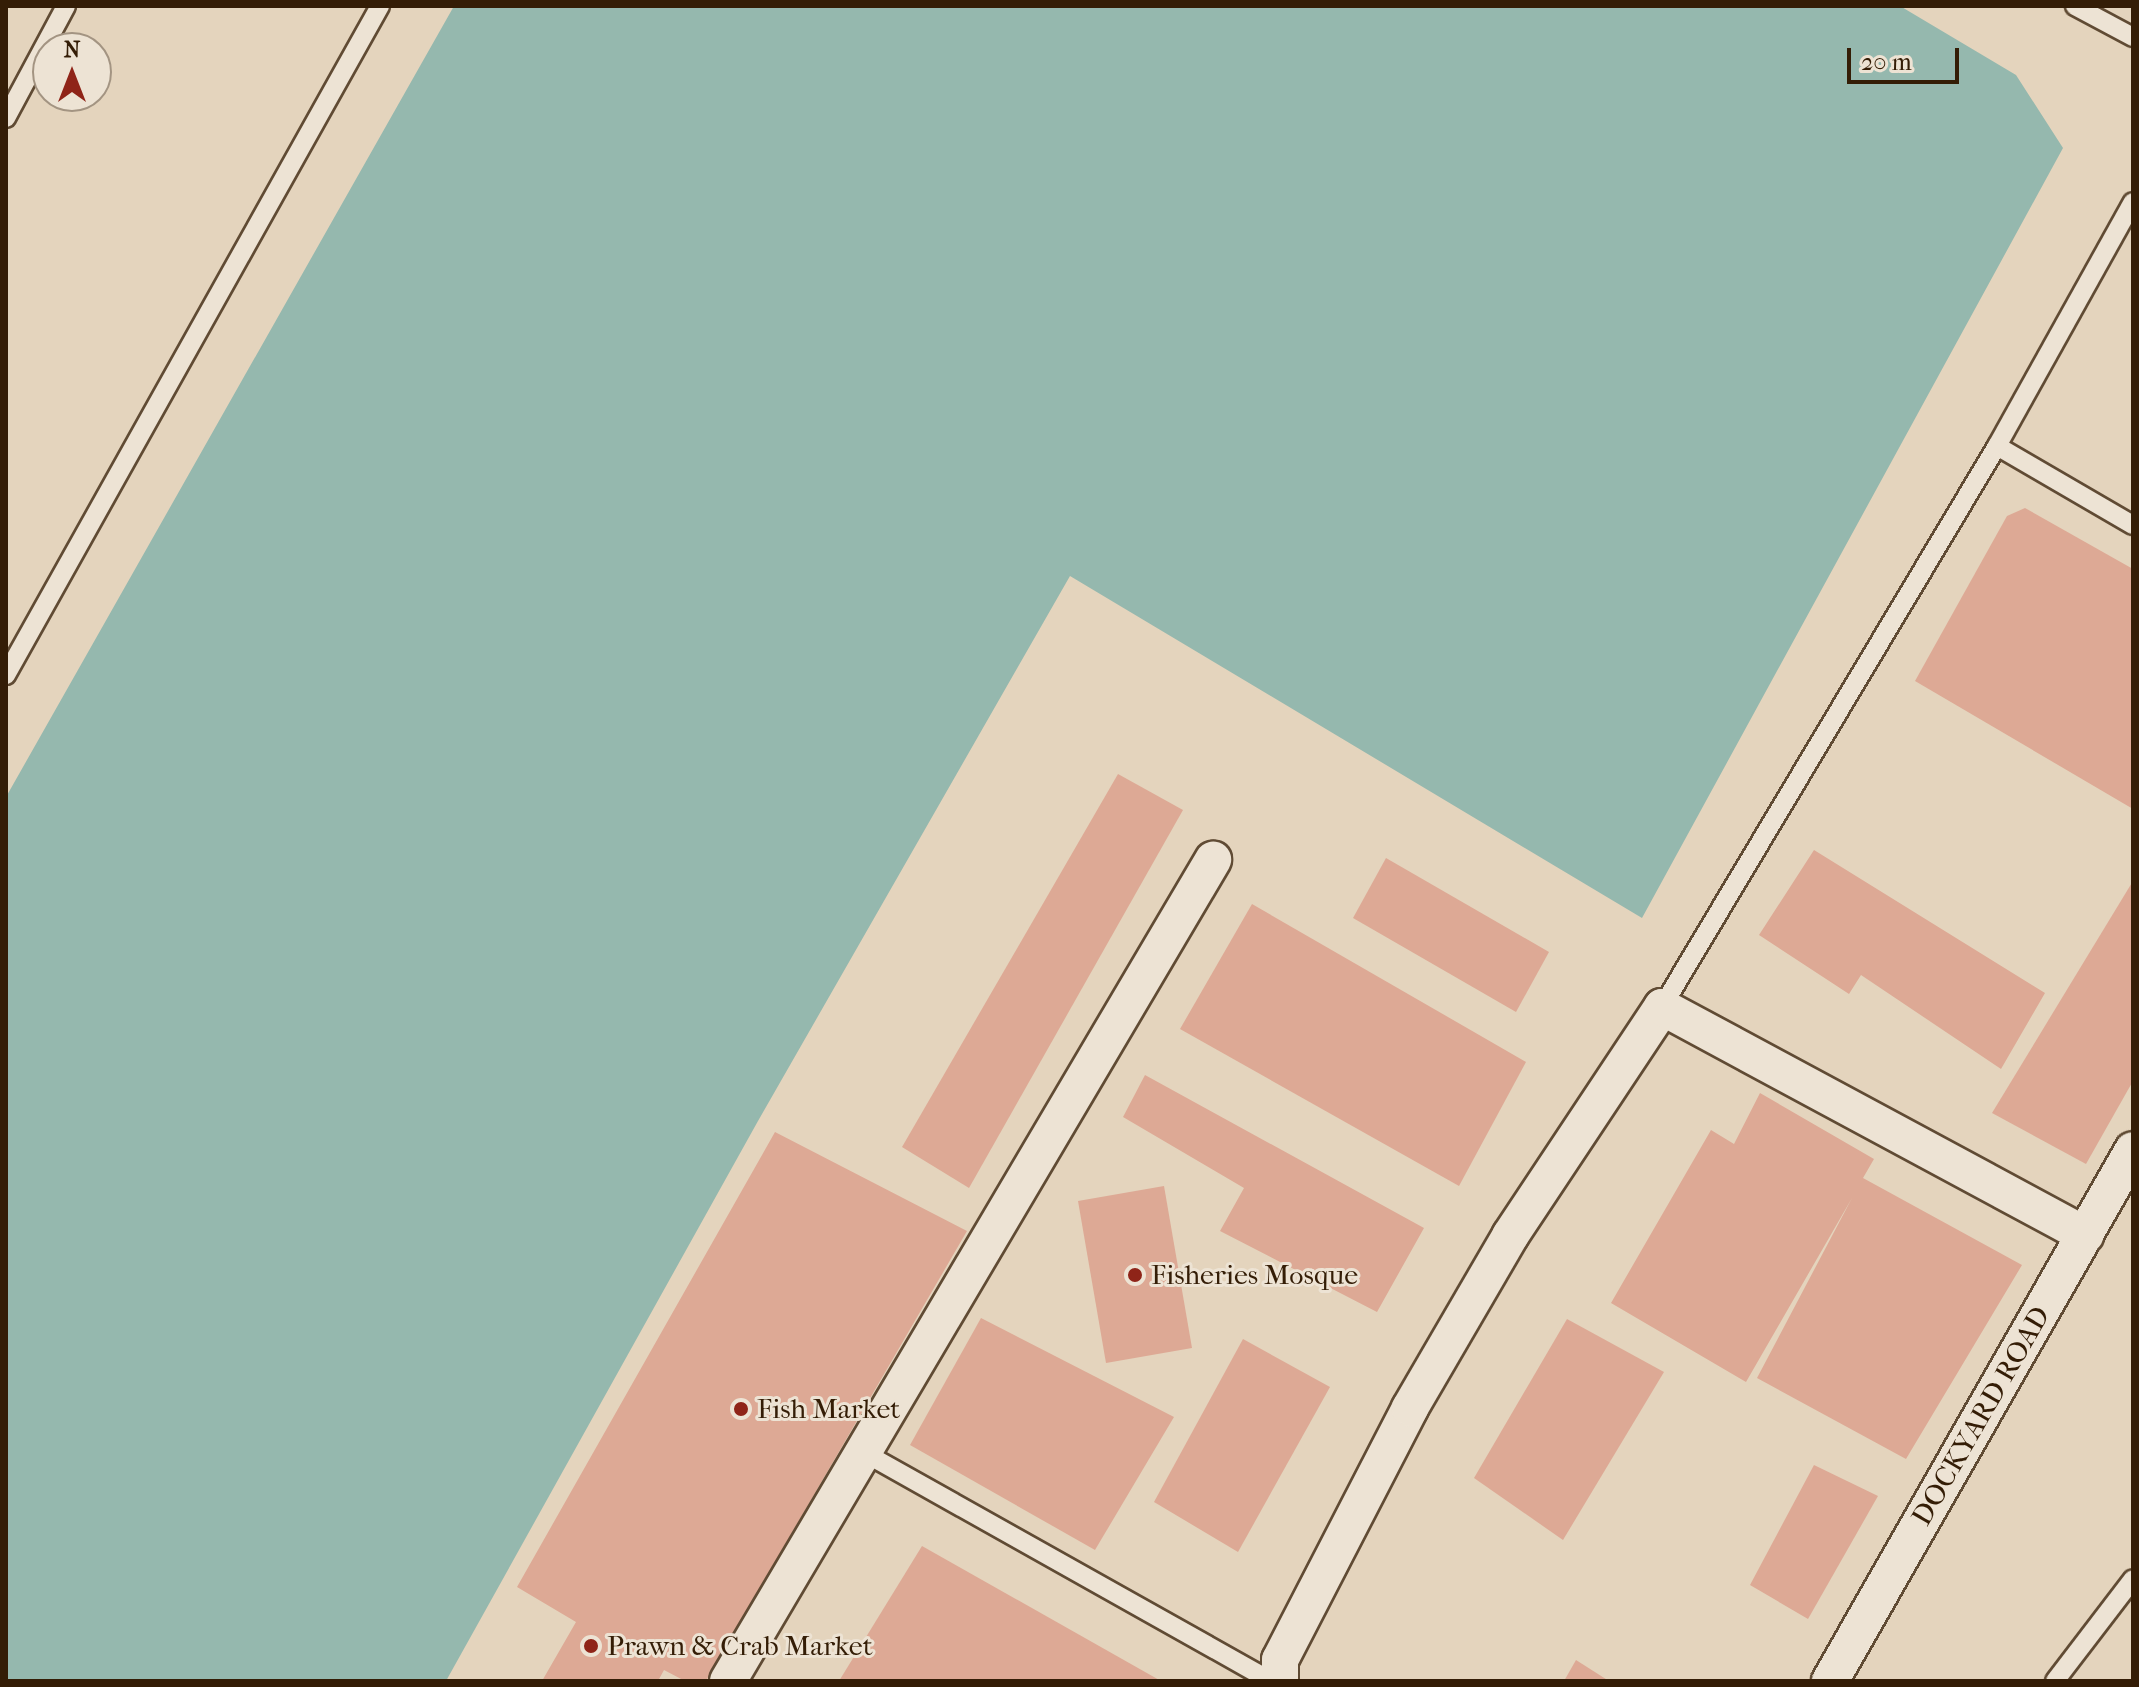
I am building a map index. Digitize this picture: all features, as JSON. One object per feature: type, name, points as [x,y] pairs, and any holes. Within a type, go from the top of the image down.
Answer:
[{"type":"street","points":[[728,1681],[1213,860]]},
{"type":"street","points":[[1280,1681],[1280,1660],[1410,1408],[1510,1236],[1662,1007],[2085,1235]]},
{"type":"street","name":"DOCKYARD ROAD","points":[[1830,1681],[2133,1150]]},
{"type":"lane","points":[[6,118],[66,6]]},
{"type":"lane","points":[[6,675],[380,6]]},
{"type":"lane","points":[[2075,6],[2133,37]]},
{"type":"lane","points":[[1662,1007],[1997,446],[2133,202]]},
{"type":"lane","points":[[1997,446],[2133,525]]},
{"type":"lane","points":[[863,1452],[1271,1681]]},
{"type":"lane","points":[[2055,1681],[2133,1579]]},
{"type":"water","points":[[454,6],[1900,6],[2016,75],[2063,148],[1642,918],[1070,576],[758,1121],[446,1681],[6,1681],[6,797]]},
{"type":"building","points":[[2025,508],[2133,569],[2133,809],[1915,681],[2007,516]]},
{"type":"building","points":[[1118,774],[1183,810],[969,1188],[902,1147]]},
{"type":"building","points":[[1814,850],[2045,993],[2001,1069],[1861,975],[1849,994],[1759,935]]},
{"type":"building","points":[[1386,858],[1549,952],[1516,1012],[1353,918]]},
{"type":"building","points":[[2133,881],[2133,1081],[2086,1164],[1992,1113]]},
{"type":"building","points":[[1252,904],[1526,1062],[1459,1186],[1180,1029]]},
{"type":"building","points":[[1145,1075],[1424,1228],[1377,1312],[1220,1231],[1244,1188],[1123,1117]]},
{"type":"building","points":[[1760,1093],[1874,1159],[1863,1178],[2022,1265],[1906,1459],[1757,1378],[1852,1198],[1746,1382],[1611,1303],[1711,1130],[1734,1144]]},
{"type":"building","name":"Fish Market","points":[[775,1132],[967,1231],[706,1681],[685,1681],[664,1670],[658,1681],[542,1681],[576,1622],[517,1587]]},
{"type":"building","name":"Fisheries Mosque","points":[[1164,1186],[1192,1348],[1106,1363],[1078,1201]]},
{"type":"building","points":[[981,1318],[1174,1417],[1095,1550],[910,1445]]},
{"type":"building","points":[[1567,1319],[1664,1372],[1563,1540],[1474,1478]]},
{"type":"building","points":[[1243,1339],[1330,1387],[1238,1552],[1154,1502]]},
{"type":"building","points":[[1814,1465],[1878,1496],[1808,1619],[1750,1585]]},
{"type":"building","points":[[922,1546],[1161,1681],[839,1681]]},
{"type":"building","points":[[1576,1660],[1609,1681],[1564,1681]]},
{"type":"place","name":"Fisheries Mosque","points":[[1135,1275]]},
{"type":"place","name":"Fish Market","points":[[741,1409]]},
{"type":"place","name":"Prawn & Crab Market","points":[[591,1646]]}]
